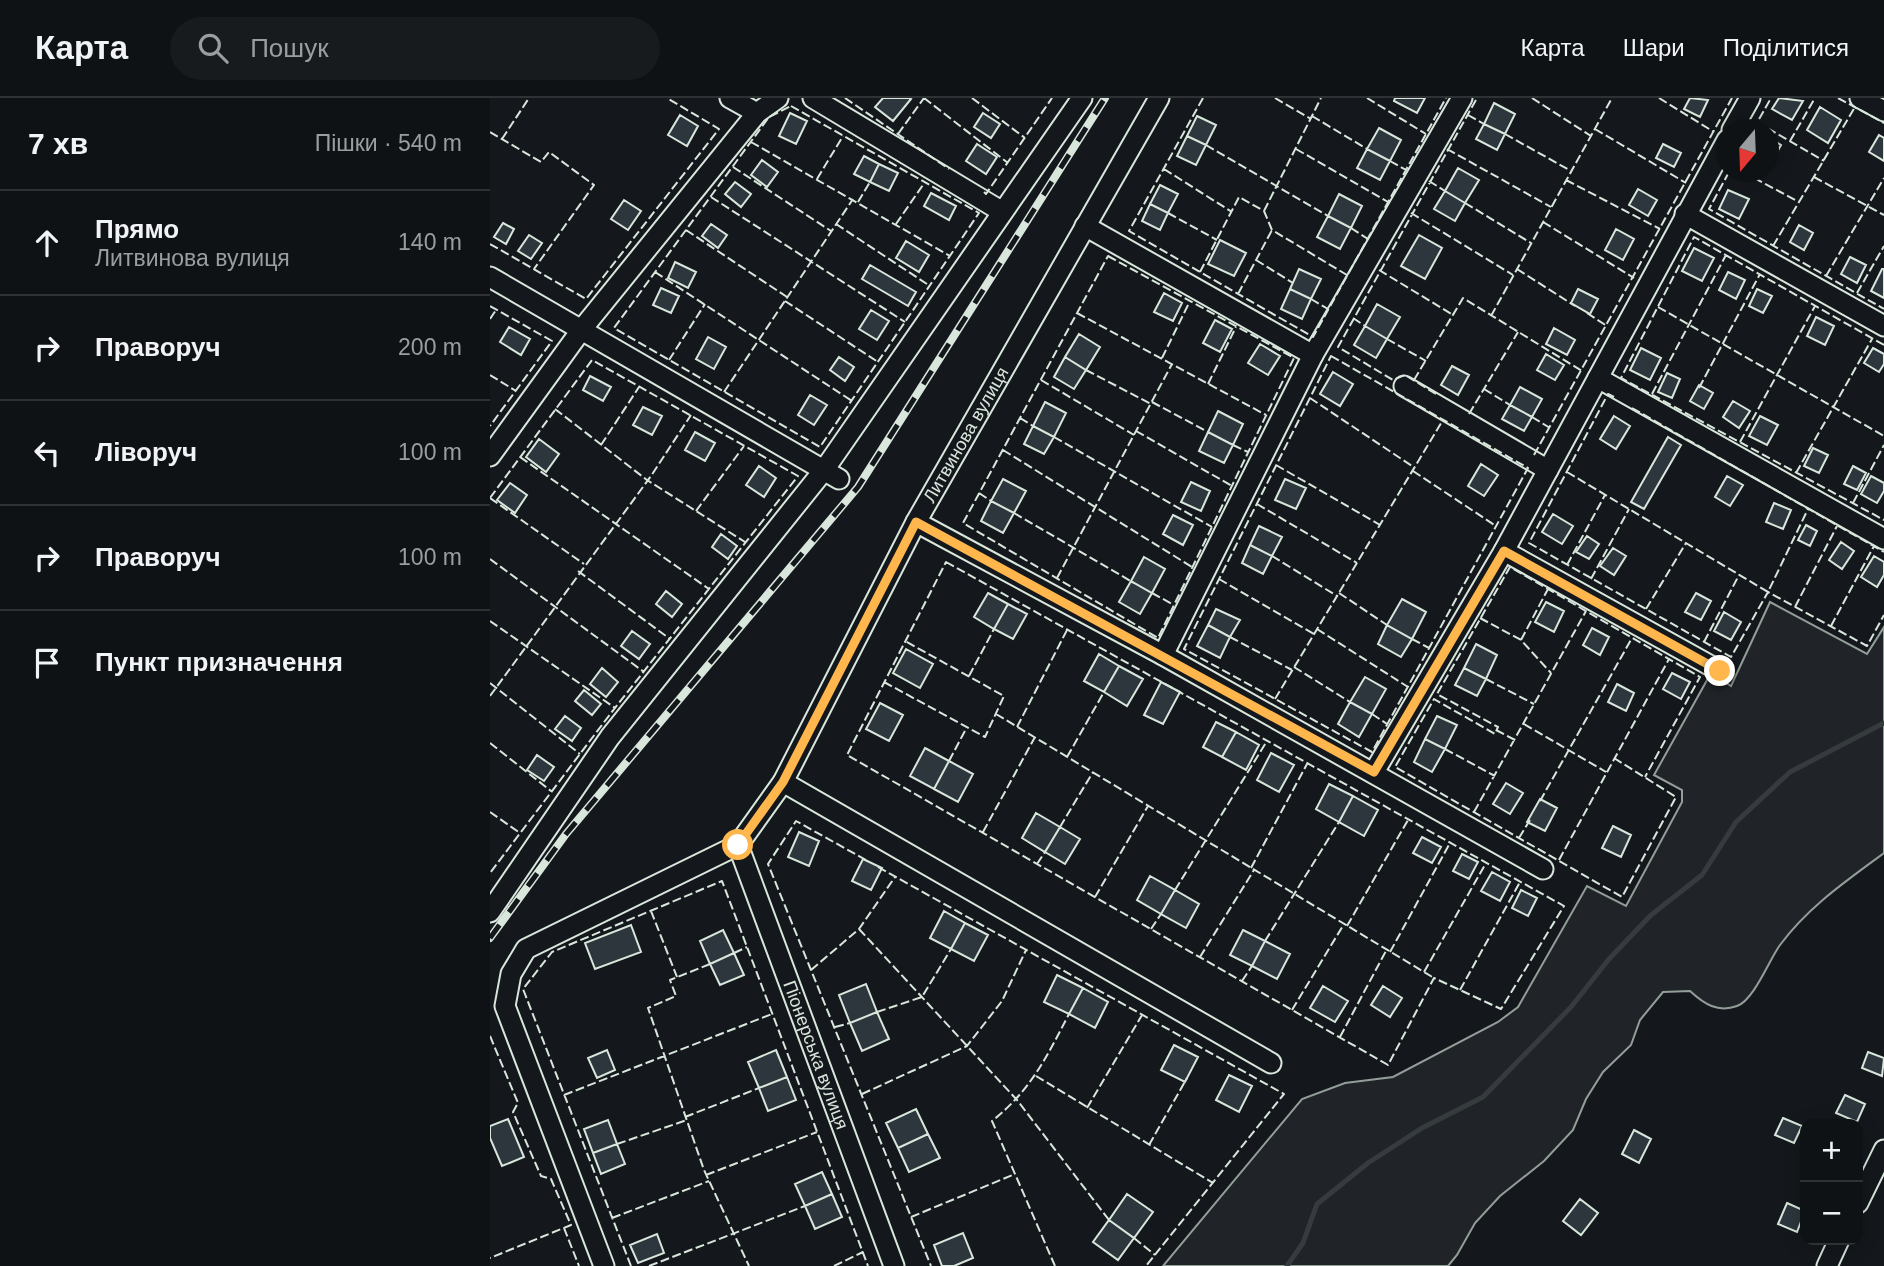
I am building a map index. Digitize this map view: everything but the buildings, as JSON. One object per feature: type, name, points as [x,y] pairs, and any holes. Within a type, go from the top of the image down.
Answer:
[{"type":"street","points":[[730,98],[757,113]]},
{"type":"street","points":[[490,456],[582,329],[757,113],[778,98]]},
{"type":"street","points":[[813,98],[1001,211]]},
{"type":"street","points":[[490,912],[610,737],[832,474],[1001,211],[1082,98]]},
{"type":"street","name":"Литвинова вулиця","points":[[738,845],[783,782],[916,522],[1159,98]]},
{"type":"street","points":[[1163,655],[1313,355],[1462,98]]},
{"type":"street","points":[[1738,119],[1750,98]]},
{"type":"street","points":[[1860,98],[1884,111]]},
{"type":"street","points":[[1374,772],[1504,551],[1716,160]]},
{"type":"street","points":[[1685,215],[1884,326]]},
{"type":"street","points":[[1085,226],[1313,355]]},
{"type":"street","points":[[490,277],[832,474]]},
{"type":"street","points":[[1598,378],[1884,538]]},
{"type":"street","points":[[1404,386],[1548,470]]},
{"type":"street","points":[[916,522],[1163,655],[1543,869]]},
{"type":"street","points":[[1504,551],[1720,671]]},
{"type":"street","points":[[783,782],[1271,1063]]},
{"type":"street","points":[[604,1266],[505,1006],[511,974],[526,949],[738,845]]},
{"type":"street","name":"Піонерська вулиця","points":[[738,845],[894,1266]]},
{"type":"street","points":[[1863,1193],[1884,1150]]},
{"type":"street","points":[[1827,1266],[1837,1245]]},
{"type":"shaded area","points":[[1770,602],[1867,654],[1884,627],[1884,853],[1828,895],[1791,931],[1755,988],[1737,1006],[1717,1008],[1690,991],[1663,992],[1640,1020],[1631,1045],[1603,1072],[1586,1099],[1573,1130],[1544,1161],[1500,1196],[1475,1223],[1448,1266],[1163,1266],[1302,1099],[1345,1083],[1393,1077],[1498,1022],[1518,1007],[1587,886],[1626,906],[1682,802],[1682,790],[1654,775],[1711,673],[1731,686]]},
{"type":"waterway","points":[[1287,1266],[1303,1243],[1317,1204],[1368,1163],[1422,1128],[1483,1097],[1571,1007],[1609,959],[1651,915],[1702,875],[1736,822],[1790,772],[1884,723]]},
{"type":"railway","points":[[490,938],[566,834],[858,487],[1105,98]]},
{"type":"fence","points":[[502,139],[529,98]]},
{"type":"fence","points":[[490,244],[586,299],[719,129],[667,98]]},
{"type":"fence","points":[[845,98],[949,169]]},
{"type":"fence","points":[[924,98],[1008,163]]},
{"type":"fence","points":[[898,134],[924,98]]},
{"type":"fence","points":[[972,98],[1025,138]]},
{"type":"fence","points":[[984,192],[986,194],[1052,98]]},
{"type":"fence","points":[[1203,98],[1129,231],[1313,337],[1446,98]]},
{"type":"fence","points":[[1275,98],[1311,119]]},
{"type":"fence","points":[[1264,211],[1321,98]]},
{"type":"fence","points":[[1367,98],[1426,134]]},
{"type":"fence","points":[[1436,394],[1405,375],[1393,380],[1338,347],[1477,98]]},
{"type":"fence","points":[[1532,98],[1591,136]]},
{"type":"fence","points":[[1491,316],[1612,98]]},
{"type":"fence","points":[[1659,98],[1714,132]]},
{"type":"fence","points":[[1534,455],[1732,98]]},
{"type":"fence","points":[[1759,119],[1771,98]]},
{"type":"fence","points":[[1790,141],[1815,98]]},
{"type":"fence","points":[[1838,98],[1884,123]]},
{"type":"fence","points":[[791,106],[979,213],[820,447],[614,328],[769,117],[791,106]]},
{"type":"fence","points":[[1773,246],[1855,107]]},
{"type":"fence","points":[[1468,115],[1484,124]]},
{"type":"fence","points":[[1312,116],[1367,149]]},
{"type":"fence","points":[[1595,129],[1686,183]]},
{"type":"fence","points":[[490,132],[541,162],[549,152],[594,185],[534,269]]},
{"type":"fence","points":[[1505,134],[1571,171]]},
{"type":"fence","points":[[1779,135],[1824,161]]},
{"type":"fence","points":[[817,179],[843,136]]},
{"type":"fence","points":[[751,142],[950,256]]},
{"type":"fence","points":[[1206,145],[1328,216]]},
{"type":"fence","points":[[1296,149],[1388,202]]},
{"type":"fence","points":[[1447,149],[1551,207]]},
{"type":"fence","points":[[1390,161],[1406,170]]},
{"type":"fence","points":[[733,167],[831,231]]},
{"type":"fence","points":[[1164,169],[1232,212]]},
{"type":"fence","points":[[1814,177],[1884,215]]},
{"type":"fence","points":[[1826,276],[1884,178]]},
{"type":"fence","points":[[1566,180],[1660,229]]},
{"type":"fence","points":[[1429,181],[1445,191]]},
{"type":"fence","points":[[858,202],[870,182]]},
{"type":"fence","points":[[896,224],[925,182]]},
{"type":"fence","points":[[1724,182],[1709,209],[1884,309]]},
{"type":"fence","points":[[1762,182],[1799,202]]},
{"type":"fence","points":[[711,197],[905,322]]},
{"type":"fence","points":[[1200,272],[1239,197],[1264,211],[1272,230],[1347,275]]},
{"type":"fence","points":[[724,392],[853,199]]},
{"type":"fence","points":[[1465,203],[1531,243]]},
{"type":"fence","points":[[1168,213],[1217,240]]},
{"type":"fence","points":[[1411,213],[1513,275]]},
{"type":"fence","points":[[1543,222],[1634,278]]},
{"type":"fence","points":[[836,224],[930,286]]},
{"type":"fence","points":[[1351,228],[1368,239]]},
{"type":"fence","points":[[686,230],[787,297]]},
{"type":"fence","points":[[1238,294],[1272,230]]},
{"type":"fence","points":[[1884,345],[1694,237],[1621,378],[1884,520]]},
{"type":"fence","points":[[1857,293],[1884,246]]},
{"type":"fence","points":[[1652,394],[1726,255]]},
{"type":"fence","points":[[1108,256],[1294,358],[1158,638],[963,523],[1108,256]]},
{"type":"fence","points":[[1256,260],[1293,283]]},
{"type":"fence","points":[[1517,269],[1575,306]]},
{"type":"fence","points":[[1379,270],[1453,315]]},
{"type":"fence","points":[[655,272],[852,401]]},
{"type":"fence","points":[[1699,388],[1760,274]]},
{"type":"fence","points":[[1414,380],[1463,298],[1582,371]]},
{"type":"fence","points":[[1311,299],[1328,309]]},
{"type":"fence","points":[[785,301],[878,362]]},
{"type":"fence","points":[[1162,358],[1190,301]]},
{"type":"fence","points":[[669,360],[705,304]]},
{"type":"fence","points":[[490,306],[552,341],[490,426]]},
{"type":"fence","points":[[1740,442],[1815,306]]},
{"type":"fence","points":[[1658,307],[1884,436]]},
{"type":"fence","points":[[490,319],[496,310]]},
{"type":"fence","points":[[1077,313],[1266,415]]},
{"type":"fence","points":[[1587,313],[1607,326]]},
{"type":"fence","points":[[1353,318],[1365,326]]},
{"type":"fence","points":[[1208,384],[1236,327]]},
{"type":"fence","points":[[1469,414],[1518,332]]},
{"type":"fence","points":[[1387,339],[1426,361]]},
{"type":"fence","points":[[1796,473],[1872,339]]},
{"type":"fence","points":[[1331,356],[1528,468],[1372,752],[1184,649],[1331,356]]},
{"type":"fence","points":[[490,498],[592,360],[798,476],[611,713],[490,873]]},
{"type":"fence","points":[[1057,578],[1172,364]]},
{"type":"fence","points":[[1086,370],[1151,404]]},
{"type":"fence","points":[[490,375],[516,391]]},
{"type":"fence","points":[[1041,380],[1134,435]]},
{"type":"fence","points":[[601,445],[639,387]]},
{"type":"fence","points":[[1484,389],[1510,405]]},
{"type":"fence","points":[[1614,397],[1608,394],[1529,543],[1731,657],[1768,592],[1867,646],[1884,615]]},
{"type":"fence","points":[[1310,398],[1415,468]]},
{"type":"fence","points":[[1152,402],[1208,432]]},
{"type":"fence","points":[[1632,408],[1884,552]]},
{"type":"fence","points":[[555,409],[647,480],[745,542]]},
{"type":"fence","points":[[490,696],[651,476],[691,415]]},
{"type":"fence","points":[[1532,417],[1550,428]]},
{"type":"fence","points":[[1020,418],[1033,426]]},
{"type":"fence","points":[[1275,699],[1443,420]]},
{"type":"fence","points":[[1136,431],[1232,486]]},
{"type":"fence","points":[[1054,437],[1212,527]]},
{"type":"fence","points":[[1233,445],[1248,452]]},
{"type":"fence","points":[[1853,503],[1884,445]]},
{"type":"fence","points":[[696,511],[744,446]]},
{"type":"fence","points":[[1003,450],[1192,567]]},
{"type":"fence","points":[[520,457],[709,589]]},
{"type":"fence","points":[[1276,465],[1380,525]]},
{"type":"fence","points":[[1413,471],[1496,526]]},
{"type":"fence","points":[[1567,472],[1768,592],[1808,509]]},
{"type":"fence","points":[[979,493],[991,501]]},
{"type":"fence","points":[[1567,565],[1605,495]]},
{"type":"fence","points":[[490,498],[584,564]]},
{"type":"fence","points":[[1257,504],[1357,563]]},
{"type":"fence","points":[[1591,579],[1629,509]]},
{"type":"fence","points":[[1014,513],[1134,583]]},
{"type":"fence","points":[[1795,607],[1837,526]]},
{"type":"fence","points":[[1646,609],[1686,543]]},
{"type":"fence","points":[[1831,626],[1874,546]]},
{"type":"fence","points":[[1272,556],[1337,596]]},
{"type":"fence","points":[[490,559],[644,672]]},
{"type":"fence","points":[[946,562],[1564,906],[1501,1009],[1434,978],[1388,1065],[847,755],[946,562]]},
{"type":"fence","points":[[1614,758],[1676,797],[1622,897],[1395,767],[1434,699],[1495,734],[1498,727],[1437,694],[1510,567],[1700,677],[1645,777]]},
{"type":"fence","points":[[578,571],[670,639]]},
{"type":"fence","points":[[1704,642],[1739,575]]},
{"type":"fence","points":[[1219,579],[1314,634]]},
{"type":"fence","points":[[1521,640],[1548,589]]},
{"type":"fence","points":[[1152,593],[1174,605]]},
{"type":"fence","points":[[1339,593],[1387,625]]},
{"type":"fence","points":[[1474,812],[1586,611]]},
{"type":"fence","points":[[1480,618],[1521,640],[1551,673]]},
{"type":"fence","points":[[490,621],[615,708]]},
{"type":"fence","points":[[969,676],[994,629]]},
{"type":"fence","points":[[1317,629],[1408,687]]},
{"type":"fence","points":[[1017,727],[1067,630]]},
{"type":"fence","points":[[1230,637],[1292,670]]},
{"type":"fence","points":[[1540,801],[1632,638]]},
{"type":"fence","points":[[1412,639],[1429,648]]},
{"type":"fence","points":[[884,682],[985,737],[1004,696],[905,641]]},
{"type":"fence","points":[[1559,860],[1669,659]]},
{"type":"fence","points":[[1294,667],[1350,702]]},
{"type":"fence","points":[[1486,679],[1534,704]]},
{"type":"fence","points":[[490,683],[580,754]]},
{"type":"fence","points":[[1067,757],[1104,692]]},
{"type":"fence","points":[[996,714],[1434,978]]},
{"type":"fence","points":[[1372,714],[1387,724]]},
{"type":"fence","points":[[1524,724],[1606,772]]},
{"type":"fence","points":[[949,761],[967,727]]},
{"type":"fence","points":[[1496,730],[1515,740]]},
{"type":"fence","points":[[983,832],[1035,737]]},
{"type":"fence","points":[[1175,890],[1267,741]]},
{"type":"fence","points":[[490,743],[551,791]]},
{"type":"fence","points":[[1445,749],[1495,776]]},
{"type":"fence","points":[[1251,868],[1307,764]]},
{"type":"fence","points":[[1060,827],[1093,772]]},
{"type":"fence","points":[[1095,897],[1148,806]]},
{"type":"fence","points":[[490,812],[520,833]]},
{"type":"fence","points":[[1347,926],[1408,820]]},
{"type":"fence","points":[[1519,838],[1530,820]]},
{"type":"fence","points":[[866,860],[796,821],[768,864],[931,1266]]},
{"type":"fence","points":[[1265,941],[1339,822]]},
{"type":"fence","points":[[1390,952],[1450,843]]},
{"type":"fence","points":[[1037,864],[1045,852]]},
{"type":"fence","points":[[1424,972],[1486,863]]},
{"type":"fence","points":[[878,867],[1284,1094],[1146,1266]]},
{"type":"fence","points":[[1200,957],[1254,870]]},
{"type":"fence","points":[[811,970],[859,929],[895,877]]},
{"type":"fence","points":[[631,1266],[523,989],[552,952],[722,881],[868,1266]]},
{"type":"fence","points":[[1460,990],[1520,882]]},
{"type":"fence","points":[[651,911],[677,977]]},
{"type":"fence","points":[[1151,929],[1161,914]]},
{"type":"fence","points":[[1292,1010],[1344,924]]},
{"type":"fence","points":[[859,929],[1017,1100],[1109,1220]]},
{"type":"fence","points":[[734,953],[747,947]]},
{"type":"fence","points":[[877,1012],[922,997],[951,949]]},
{"type":"fence","points":[[1340,1037],[1387,949]]},
{"type":"fence","points":[[862,1094],[967,1046],[1002,1001],[1026,950]]},
{"type":"fence","points":[[710,964],[670,980],[676,996],[648,1008],[704,1170],[749,1266]]},
{"type":"fence","points":[[1242,981],[1252,966]]},
{"type":"fence","points":[[564,1095],[772,1014]]},
{"type":"fence","points":[[1055,1266],[992,1121],[1027,1085],[1045,1059],[1069,1014]]},
{"type":"fence","points":[[1087,1108],[1142,1015]]},
{"type":"fence","points":[[835,1027],[850,1023]]},
{"type":"fence","points":[[490,1036],[518,1103],[513,1112],[541,1176],[551,1179],[571,1225],[490,1258]]},
{"type":"fence","points":[[1036,1076],[1213,1183]]},
{"type":"fence","points":[[1149,1145],[1187,1078]]},
{"type":"fence","points":[[685,1117],[759,1088]]},
{"type":"fence","points":[[617,1144],[687,1120]]},
{"type":"fence","points":[[706,1175],[817,1132]]},
{"type":"fence","points":[[911,1217],[1015,1174]]},
{"type":"fence","points":[[612,1218],[709,1181]]},
{"type":"fence","points":[[649,1266],[805,1206]]},
{"type":"fence","points":[[564,1228],[579,1266]]},
{"type":"fence","points":[[1134,1238],[1155,1255]]},
{"type":"fence","points":[[834,1266],[863,1252]]},
{"type":"route","points":[[738,845],[783,782],[916,522],[1374,772],[1504,551],[1720,671]]}]
